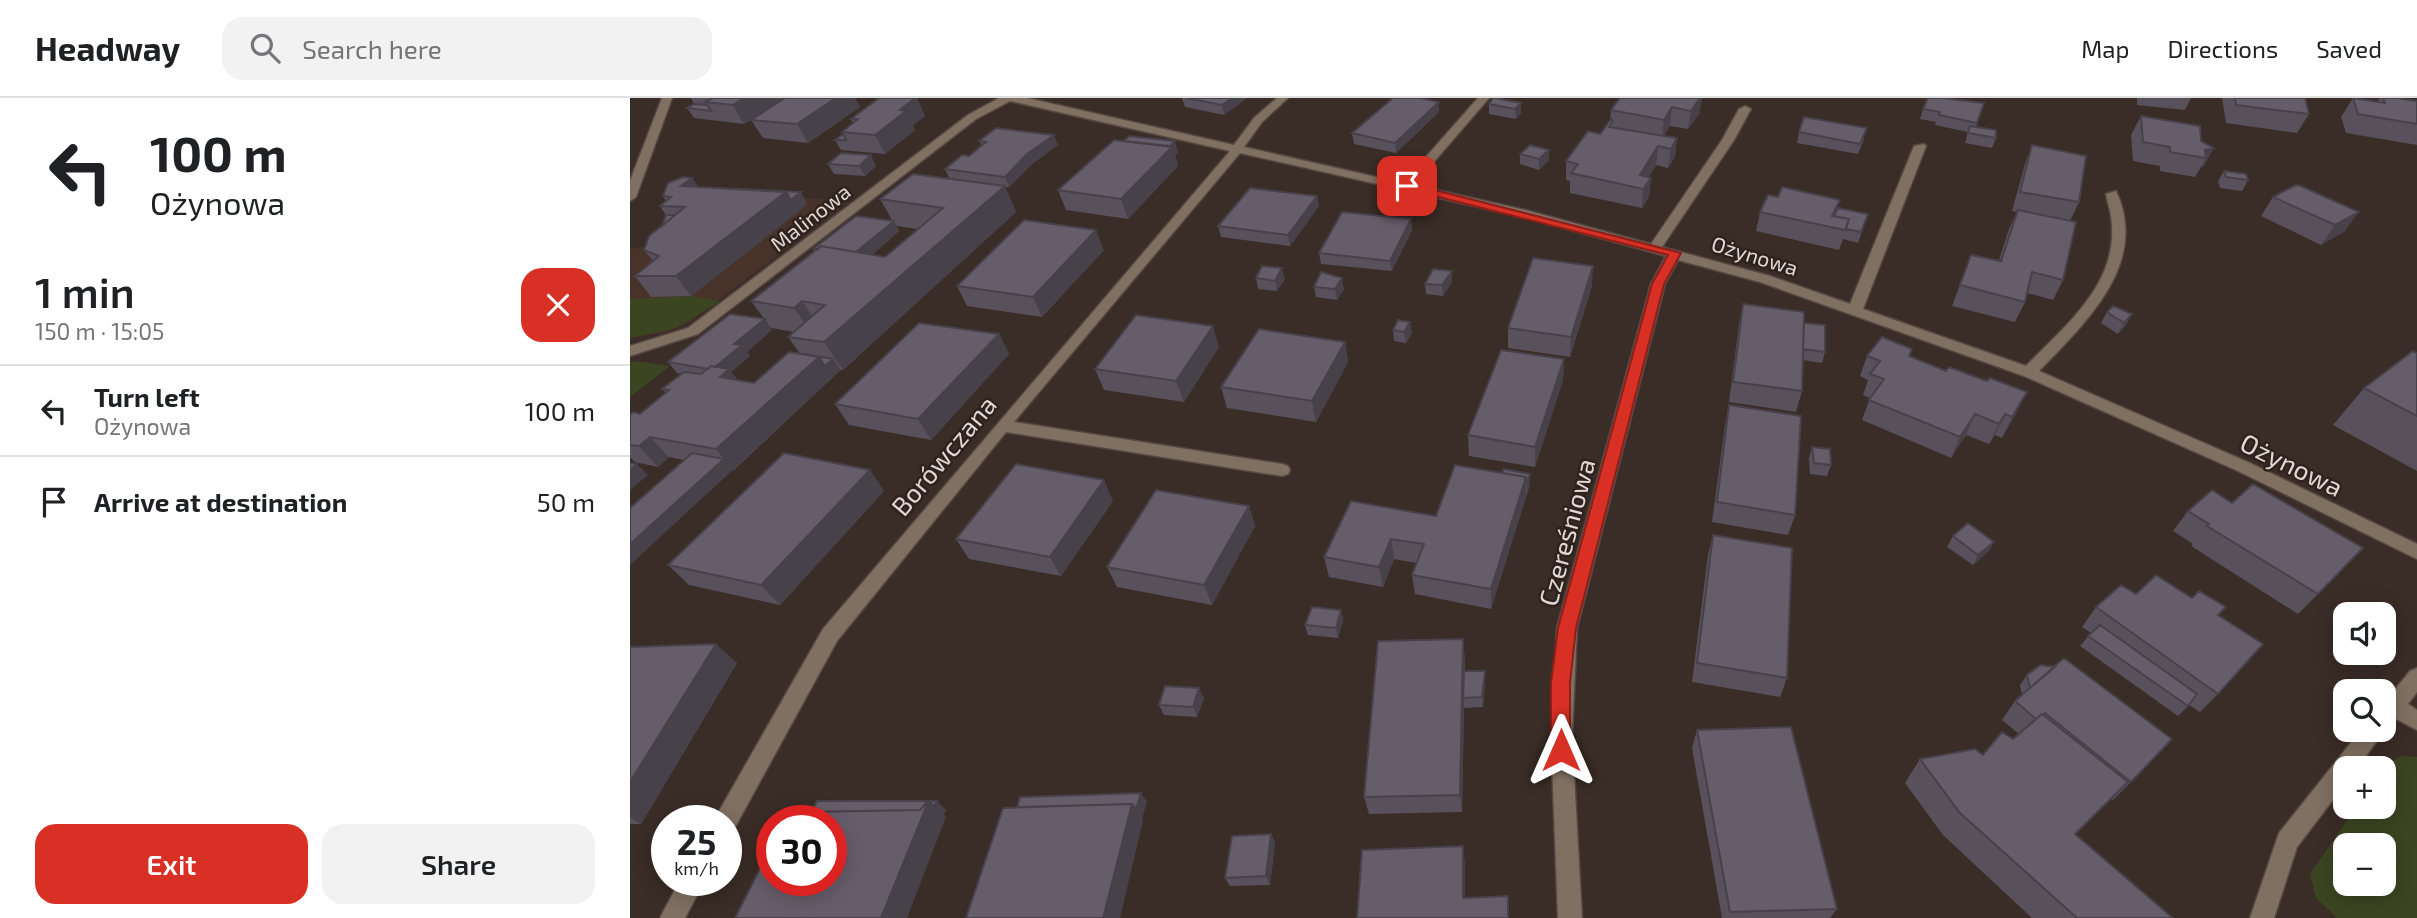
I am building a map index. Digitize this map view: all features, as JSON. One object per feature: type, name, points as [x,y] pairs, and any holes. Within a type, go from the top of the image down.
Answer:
[{"type":"street","points":[[630,197],[667,98]]},
{"type":"street","name":"Malinowa","points":[[630,351],[693,331],[972,117],[1007,98]]},
{"type":"street","name":"Ożynowa","points":[[1013,98],[1407,186],[1654,247],[1765,279],[2029,372],[2244,467],[2417,552]]},
{"type":"street","name":"Borówczana","points":[[735,805],[830,635],[1002,426],[1220,172],[1258,120],[1283,98]]},
{"type":"street","points":[[1407,186],[1485,98]]},
{"type":"street","points":[[1654,247],[1728,140],[1745,109]]},
{"type":"street","points":[[1855,310],[1920,146]]},
{"type":"street","points":[[2029,372],[2083,316],[2112,270],[2119,229],[2112,194]]},
{"type":"street","name":"Czereśniowa","points":[[1570,918],[1560,683],[1567,628],[1658,284],[1675,253]]},
{"type":"street","points":[[1002,426],[1282,470]]},
{"type":"street","points":[[2396,702],[2417,677]]},
{"type":"street","points":[[2396,714],[2417,721]]},
{"type":"street","points":[[2262,918],[2287,841],[2365,742]]},
{"type":"street","points":[[672,918],[684,896]]},
{"type":"shaded area","points":[[673,190],[849,201],[690,322],[663,333],[630,338],[630,249],[654,245]]},
{"type":"green space","points":[[691,296],[721,301],[676,328],[630,338],[630,299]]},
{"type":"green space","points":[[636,361],[670,366],[630,397],[630,363]]},
{"type":"green space","points":[[2400,756],[2417,757],[2417,918],[2337,918],[2316,898],[2310,874],[2333,840],[2333,896],[2396,896],[2396,833],[2338,833],[2348,819],[2396,819],[2396,759]]},
{"type":"building","points":[[713,98],[744,98],[733,105],[705,102]]},
{"type":"building","points":[[785,98],[836,98],[797,124],[751,120]]},
{"type":"building","points":[[879,98],[915,98],[900,110],[906,111],[875,135],[842,132],[858,119],[851,119]]},
{"type":"building","points":[[1187,98],[1232,98],[1222,105]]},
{"type":"building","points":[[1393,98],[1420,98],[1439,102],[1395,143],[1352,133]]},
{"type":"building","points":[[1493,98],[1521,103],[1515,109],[1489,104]]},
{"type":"building","points":[[1620,98],[1700,98],[1691,111],[1672,107],[1664,120],[1611,110]]},
{"type":"building","points":[[1928,98],[1984,103],[1977,123],[1923,109]]},
{"type":"building","points":[[2235,98],[2305,98],[2309,114],[2236,105]]},
{"type":"building","points":[[2353,98],[2385,103],[2383,98],[2417,101],[2417,124],[2358,114]]},
{"type":"building","points":[[694,104],[707,105],[711,111],[687,108]]},
{"type":"building","points":[[2141,116],[2200,126],[2201,141],[2214,148],[2205,150],[2206,158],[2170,152],[2170,147],[2143,142]]},
{"type":"building","points":[[1804,117],[1867,128],[1860,144],[1799,132]]},
{"type":"building","points":[[1611,119],[1613,121],[1609,127],[1677,138],[1671,149],[1658,146],[1640,175],[1651,178],[1643,189],[1571,173],[1578,164],[1566,161],[1588,131],[1600,134]]},
{"type":"building","points":[[1970,126],[1996,130],[1996,138],[1968,133]]},
{"type":"building","points":[[996,128],[1054,135],[1027,154],[1005,177],[945,169],[962,155],[969,156],[986,142],[979,141]]},
{"type":"building","points":[[843,134],[846,140],[835,140]]},
{"type":"building","points":[[1129,136],[1175,141],[1170,146],[1124,141]]},
{"type":"building","points":[[1114,140],[1172,147],[1121,199],[1058,190]]},
{"type":"building","points":[[1530,145],[1549,150],[1539,159],[1520,154]]},
{"type":"building","points":[[2032,145],[2086,156],[2079,202],[2020,192]]},
{"type":"building","points":[[841,153],[871,155],[859,166],[828,164]]},
{"type":"building","points":[[2224,171],[2246,174],[2248,180],[2226,177]]},
{"type":"building","points":[[913,174],[1005,186],[824,342],[788,337],[825,305],[802,301],[794,308],[751,301],[821,246],[885,257],[943,208],[880,199]]},
{"type":"building","points":[[683,177],[692,178],[681,186],[786,192],[676,276],[635,276],[659,256],[644,250],[649,236],[685,207],[660,206],[671,197],[663,196],[668,183]]},
{"type":"building","points":[[2296,185],[2359,212],[2335,225],[2273,197]]},
{"type":"building","points":[[698,187],[801,192],[791,200],[786,192]]},
{"type":"building","points":[[1782,187],[1840,200],[1832,216],[1849,219],[1845,230],[1760,212],[1768,195],[1778,197]]},
{"type":"building","points":[[1250,188],[1317,196],[1288,235],[1218,226]]},
{"type":"building","points":[[1838,208],[1868,214],[1861,232],[1846,229],[1849,219],[1834,216]]},
{"type":"building","points":[[2018,210],[2076,222],[2063,280],[2032,272],[2025,302],[1960,285],[1971,255],[2001,261]]},
{"type":"building","points":[[1342,212],[1411,219],[1390,261],[1319,253]]},
{"type":"building","points":[[666,215],[675,215],[663,225]]},
{"type":"building","points":[[856,216],[894,221],[856,252],[821,246],[817,250],[813,249]]},
{"type":"building","points":[[1024,220],[1096,230],[1033,297],[957,286]]},
{"type":"building","points":[[1533,258],[1593,266],[1571,337],[1508,328]]},
{"type":"building","points":[[1262,266],[1282,268],[1275,281],[1256,278]]},
{"type":"building","points":[[1433,269],[1452,271],[1442,285],[1425,284]]},
{"type":"building","points":[[1321,272],[1342,278],[1335,289],[1314,287]]},
{"type":"building","points":[[1743,304],[1804,312],[1802,391],[1733,382]]},
{"type":"building","points":[[2113,306],[2132,314],[2124,323],[2107,312]]},
{"type":"building","points":[[730,314],[765,319],[734,344],[742,345],[715,367],[708,369],[668,362]]},
{"type":"building","points":[[1136,315],[1213,326],[1176,381],[1095,369]]},
{"type":"building","points":[[1398,320],[1410,322],[1404,332],[1393,330]]},
{"type":"building","points":[[919,323],[999,334],[918,419],[835,404]]},
{"type":"building","points":[[1804,323],[1825,325],[1825,352],[1803,349]]},
{"type":"building","points":[[1259,329],[1345,342],[1312,401],[1221,387]]},
{"type":"building","points":[[1882,337],[1912,349],[1909,356],[1946,371],[1949,367],[2027,392],[2012,417],[2005,414],[1999,424],[1975,414],[1960,437],[1869,400],[1884,379],[1870,374],[1880,361],[1867,356]]},
{"type":"building","points":[[1501,350],[1564,359],[1535,447],[1468,435]]},
{"type":"building","points":[[2413,351],[2417,353],[2417,416],[2364,388]]},
{"type":"building","points":[[789,352],[819,357],[716,449],[650,437],[639,446],[630,445],[630,415],[633,412],[640,414],[669,390],[662,389],[684,372],[701,374],[711,366],[729,369],[720,377],[754,383]]},
{"type":"building","points":[[804,354],[833,359],[825,366],[819,357]]},
{"type":"building","points":[[1729,405],[1801,416],[1795,515],[1717,502]]},
{"type":"building","points":[[1812,447],[1830,449],[1831,465],[1814,463]]},
{"type":"building","points":[[692,453],[724,459],[630,544],[630,508]]},
{"type":"building","points":[[784,453],[870,470],[761,585],[668,565]]},
{"type":"building","points":[[1016,464],[1104,480],[1050,557],[956,539]]},
{"type":"building","points":[[1455,465],[1526,477],[1491,589],[1412,575],[1424,544],[1391,539],[1379,567],[1324,557],[1351,501],[1436,516]]},
{"type":"building","points":[[1504,469],[1530,474],[1527,484],[1526,477],[1502,473]]},
{"type":"building","points":[[2253,484],[2363,548],[2318,594],[2207,526],[2209,524],[2188,511],[2212,490],[2232,503]]},
{"type":"building","points":[[1156,490],[1249,506],[1204,585],[1107,567]]},
{"type":"building","points":[[1968,523],[1994,542],[1978,555],[1953,536]]},
{"type":"building","points":[[1713,535],[1792,548],[1787,678],[1697,663]]},
{"type":"building","points":[[2156,575],[2192,598],[2199,591],[2226,607],[2218,615],[2263,644],[2218,694],[2096,607],[2121,585],[2136,594]]},
{"type":"building","points":[[1312,607],[1341,610],[1336,628],[1305,625]]},
{"type":"building","points":[[2100,625],[2197,694],[2188,706],[2088,636]]},
{"type":"building","points":[[1463,639],[1460,795],[1364,797],[1378,641]]},
{"type":"building","points":[[716,644],[630,782],[630,647]]},
{"type":"building","points":[[2064,658],[2172,739],[2131,782],[2045,713],[2036,719],[2015,701]]},
{"type":"building","points":[[2040,665],[2055,667],[2030,688],[2027,675]]},
{"type":"building","points":[[1464,671],[1485,671],[1482,697],[1463,698]]},
{"type":"building","points":[[1165,686],[1199,688],[1193,707],[1159,705]]},
{"type":"building","points":[[2042,714],[2128,782],[2075,834],[2173,918],[2077,918],[1960,813],[1920,759],[1975,749],[1983,755],[2002,732],[2013,739]]},
{"type":"building","points":[[1791,727],[1837,909],[1730,912],[1697,730]]},
{"type":"building","points":[[1141,793],[1136,809],[1132,804],[1017,807],[1020,797]]},
{"type":"building","points":[[929,800],[881,918],[735,918],[756,877],[756,896],[847,896],[847,811],[920,810]]},
{"type":"building","points":[[817,801],[929,801],[920,810],[847,811],[847,805],[815,805]]},
{"type":"building","points":[[1132,804],[1103,918],[966,918],[1003,808]]},
{"type":"building","points":[[1271,834],[1266,876],[1225,878],[1232,836]]},
{"type":"building","points":[[1463,846],[1463,898],[1508,896],[1508,918],[1357,918],[1362,850]]},
{"type":"route","points":[[1407,186],[1675,253],[1658,284],[1567,628],[1560,683],[1561,750]]}]
